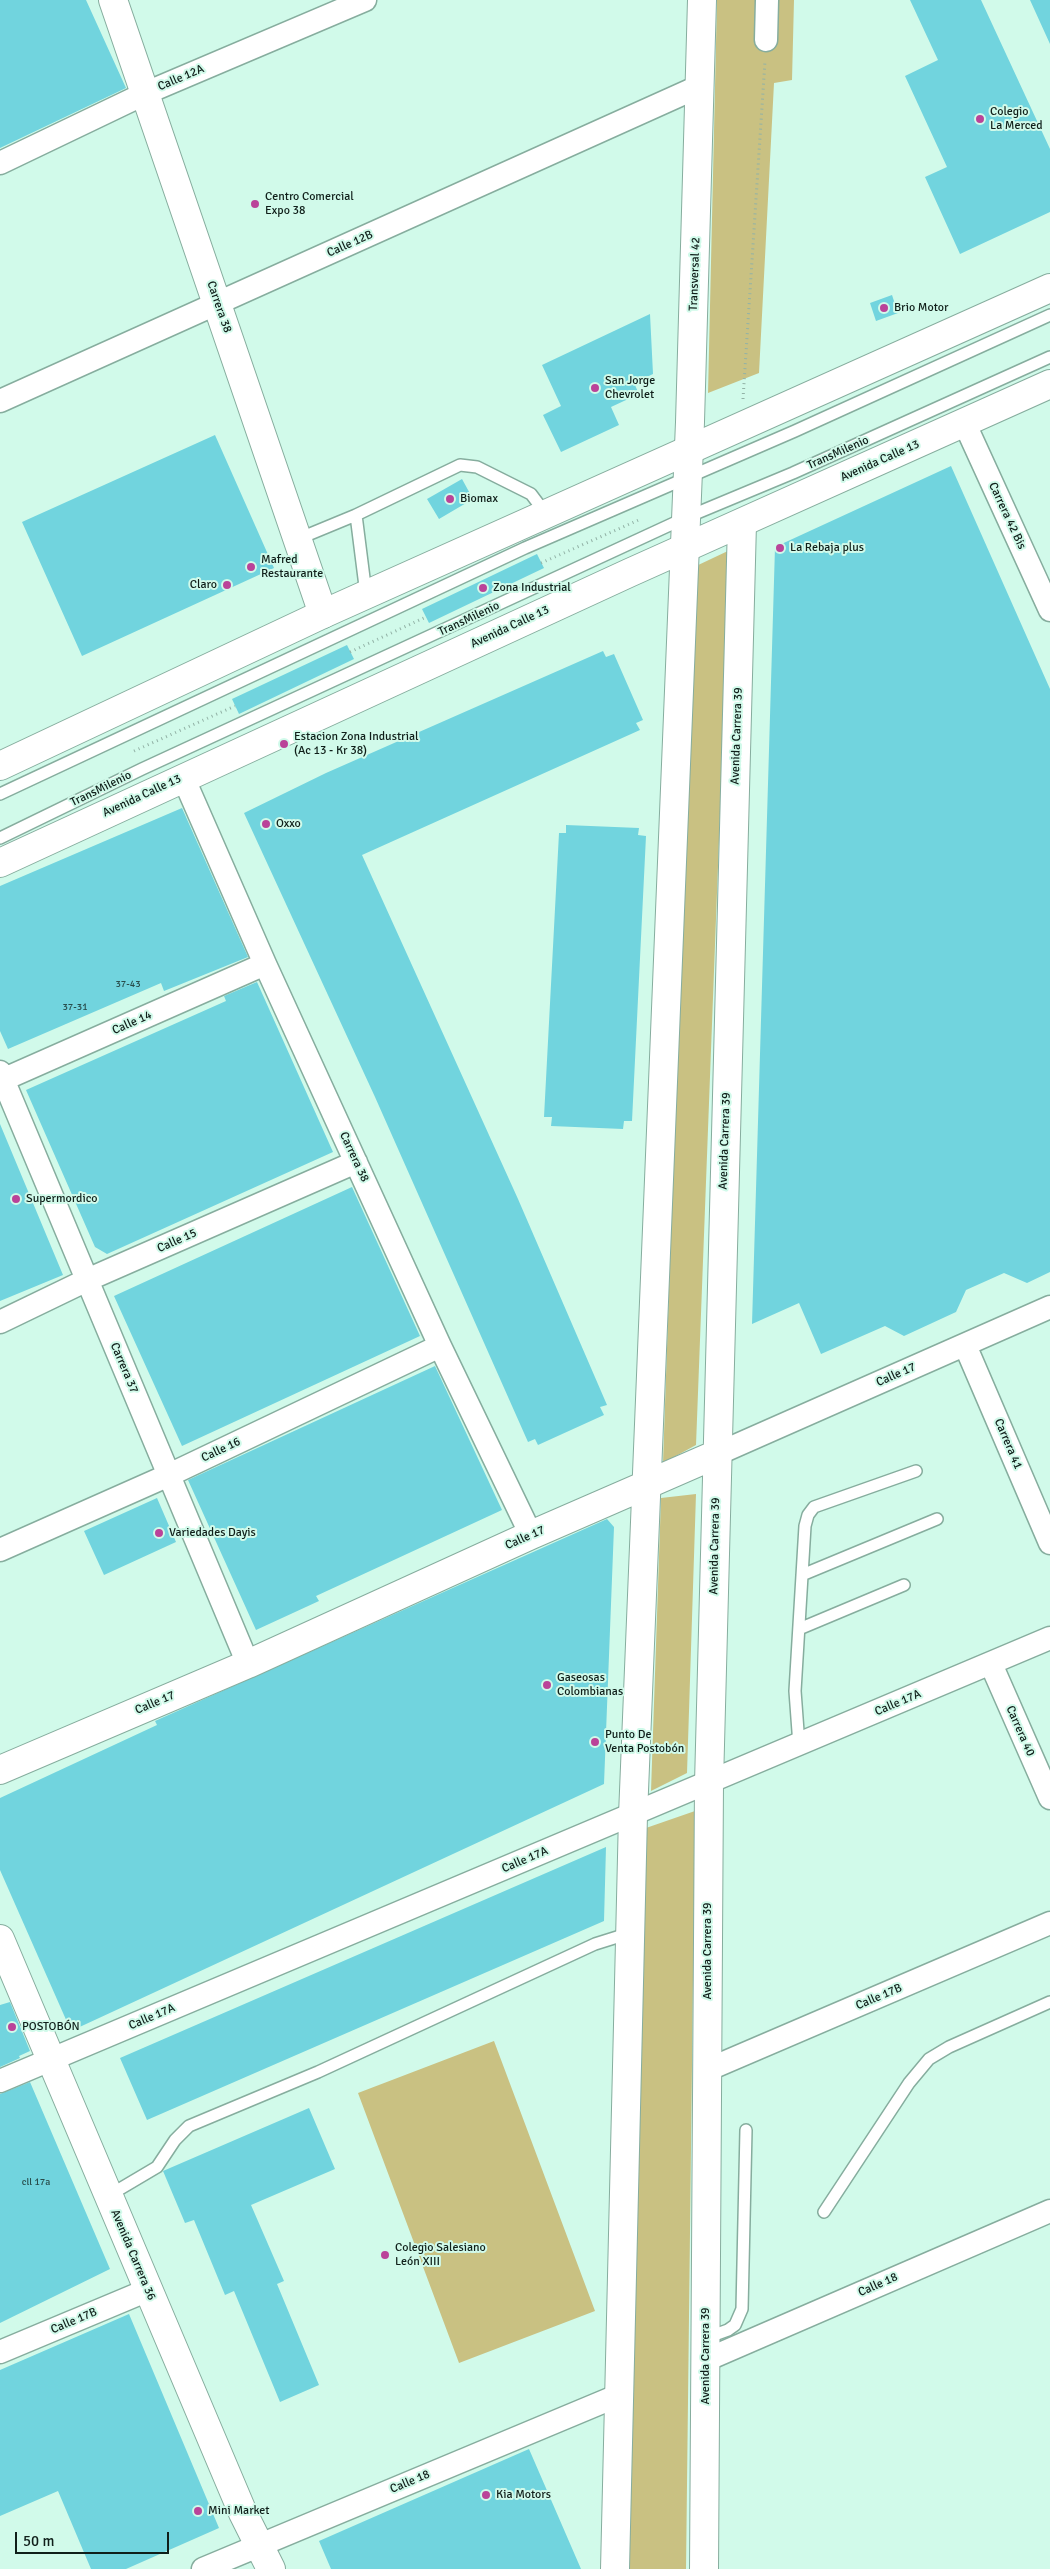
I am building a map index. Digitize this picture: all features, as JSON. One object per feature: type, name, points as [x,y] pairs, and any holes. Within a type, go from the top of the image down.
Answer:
[{"type":"street","name":"Carrera 38","points":[[113,0],[323,614]]},
{"type":"street","name":"Calle 12A","points":[[0,163],[146,93],[365,0]]},
{"type":"street","name":"Transversal 42","points":[[683,549],[689,449],[702,0]]},
{"type":"street","points":[[766,40],[767,0]]},
{"type":"street","name":"Calle 12B","points":[[0,401],[700,86]]},
{"type":"street","points":[[0,766],[323,614],[1050,288]]},
{"type":"street","name":"Avenida Calle 13","points":[[0,863],[183,777],[1050,384]]},
{"type":"street","name":"Carrera 42 Bis","points":[[964,422],[1050,610]]},
{"type":"street","name":"Avenida Carrera 39","points":[[704,2569],[709,1783],[742,522]]},
{"type":"street","points":[[615,2569],[617,2396],[633,1816],[683,549]]},
{"type":"street","name":"Carrera 38","points":[[183,777],[265,964],[440,1346],[531,1535]]},
{"type":"street","name":"Calle 14","points":[[1,1078],[265,964]]},
{"type":"street","name":"Carrera 37","points":[[1,1078],[248,1664]]},
{"type":"street","name":"Calle 15","points":[[0,1322],[87,1280],[356,1162]]},
{"type":"street","name":"Calle 17","points":[[0,1770],[248,1664],[531,1535],[1050,1307]]},
{"type":"street","name":"Carrera 41","points":[[965,1345],[1050,1543]]},
{"type":"street","name":"Calle 16","points":[[0,1550],[169,1474],[440,1346]]},
{"type":"street","name":"Calle 17A","points":[[0,2081],[633,1816],[1050,1638]]},
{"type":"street","name":"Carrera 40","points":[[991,1664],[1050,1798]]},
{"type":"street","name":"Calle 17B","points":[[708,2070],[1050,1923]]},
{"type":"street","name":"Avenida Carrera 36","points":[[0,1939],[148,2290],[244,2513],[266,2557]]},
{"type":"street","name":"Calle 18","points":[[706,2349],[1050,2211]]},
{"type":"street","name":"Calle 17B","points":[[0,2352],[148,2290]]},
{"type":"street","name":"Calle 18","points":[[203,2569],[266,2557],[617,2396]]},
{"type":"lane","points":[[0,794],[525,548],[804,427],[1050,315]]},
{"type":"lane","name":"TransMilenio","points":[[0,838],[142,769],[685,518],[793,473],[1050,357]]},
{"type":"lane","points":[[297,536],[310,534],[356,515],[460,465],[470,465],[531,494],[546,514]]},
{"type":"lane","points":[[356,515],[366,595]]},
{"type":"lane","points":[[800,1745],[795,1691],[805,1526],[814,1507],[916,1471]]},
{"type":"lane","points":[[802,1575],[936,1519]]},
{"type":"lane","points":[[799,1629],[904,1585]]},
{"type":"lane","points":[[108,2196],[157,2167],[175,2140],[189,2126],[318,2072],[595,1944],[630,1933]]},
{"type":"lane","points":[[824,2212],[909,2083],[929,2059],[948,2047],[1050,2002]]},
{"type":"lane","points":[[706,2349],[735,2325],[742,2309],[746,2130]]},
{"type":"path","points":[[742,426],[766,40]]},
{"type":"path","points":[[542,563],[641,518]]},
{"type":"path","points":[[350,652],[426,617]]},
{"type":"path","points":[[134,751],[236,706]]},
{"type":"path","points":[[131,744],[138,760]]},
{"type":"shaded area","points":[[717,0],[794,0],[792,80],[774,83],[759,373],[708,393]]},
{"type":"shaded area","points":[[730,550],[696,1445],[663,1463],[694,567]]},
{"type":"shaded area","points":[[696,1494],[687,1773],[651,1791],[661,1498]]},
{"type":"shaded area","points":[[695,1811],[686,2569],[629,2569],[646,1828]]},
{"type":"shaded area","points":[[494,2041],[595,2311],[459,2363],[358,2093]]},
{"type":"building","points":[[0,0],[86,0],[126,88],[0,148]]},
{"type":"building","name":"Colegio La Merced","points":[[910,0],[981,0],[1050,149],[1050,212],[960,254],[925,177],[947,167],[905,76],[938,60]]},
{"type":"building","points":[[1030,0],[1050,0],[1050,44]]},
{"type":"building","name":"Brio Motor","points":[[892,295],[898,313],[876,321],[870,303]]},
{"type":"building","name":"San Jorge Chevrolet","points":[[650,314],[653,374],[634,383],[639,394],[611,407],[619,425],[561,452],[543,415],[561,406],[542,365]]},
{"type":"building","points":[[215,435],[274,568],[82,656],[22,522]]},
{"type":"building","points":[[951,466],[1050,689],[1050,1272],[1027,1283],[1004,1273],[966,1290],[956,1312],[904,1336],[885,1326],[821,1354],[799,1303],[752,1324],[775,547]]},
{"type":"building","name":"Biomax","points":[[462,479],[473,499],[439,519],[427,499]]},
{"type":"building","name":"Zona Industrial","points":[[537,554],[544,568],[429,623],[422,609]]},
{"type":"building","points":[[347,645],[354,659],[239,714],[232,699]]},
{"type":"building","points":[[603,651],[606,657],[614,654],[643,720],[636,723],[640,730],[362,855],[518,1199],[607,1405],[600,1407],[604,1415],[538,1445],[535,1439],[528,1442],[375,1097],[244,813],[326,773]]},
{"type":"building","points":[[182,808],[248,957],[164,991],[161,983],[8,1049],[0,1031],[0,886]]},
{"type":"building","points":[[566,825],[639,828],[638,835],[646,836],[632,1121],[624,1121],[623,1129],[551,1126],[552,1117],[544,1117],[559,833],[566,833]]},
{"type":"building","points":[[257,982],[333,1152],[107,1254],[95,1247],[26,1090],[226,1001],[224,996]]},
{"type":"building","name":"Supermordico","points":[[0,1124],[63,1275],[0,1301]]},
{"type":"building","points":[[352,1187],[420,1336],[182,1446],[114,1296]]},
{"type":"building","points":[[435,1366],[502,1510],[316,1596],[319,1601],[256,1630],[188,1480]]},
{"type":"building","points":[[157,1498],[176,1542],[104,1575],[84,1531]]},
{"type":"building","points":[[607,1519],[614,1527],[604,1784],[71,2031],[0,1870],[0,1798],[157,1725],[155,1721]]},
{"type":"building","points":[[606,1847],[604,1921],[147,2120],[120,2058]]},
{"type":"building","name":"POSTOBÓN","points":[[10,2002],[30,2051],[0,2067],[0,2005]]},
{"type":"building","points":[[30,2082],[110,2269],[0,2323],[0,2094]]},
{"type":"building","points":[[309,2108],[335,2169],[251,2205],[284,2281],[277,2284],[319,2385],[280,2402],[234,2291],[225,2295],[194,2220],[185,2223],[163,2171]]},
{"type":"building","points":[[129,2314],[219,2528],[126,2569],[91,2569],[58,2491],[0,2516],[0,2370]]},
{"type":"building","name":"Kia Motors","points":[[529,2449],[581,2569],[331,2569],[319,2541]]},
{"type":"place","name":"Colegio La Merced","points":[[980,119]]},
{"type":"place","name":"Centro Comercial Expo 38","points":[[255,204]]},
{"type":"place","name":"Brio Motor","points":[[884,308]]},
{"type":"place","name":"San Jorge Chevrolet","points":[[595,388]]},
{"type":"place","name":"Biomax","points":[[450,499]]},
{"type":"place","name":"La Rebaja plus","points":[[780,548]]},
{"type":"place","name":"Mafred Restaurante","points":[[251,567]]},
{"type":"place","name":"Claro","points":[[227,585]]},
{"type":"place","name":"Zona Industrial","points":[[483,588]]},
{"type":"place","name":"Estacion Zona Industrial (Ac 13 - Kr 38)","points":[[284,744]]},
{"type":"place","name":"Oxxo","points":[[266,824]]},
{"type":"place","name":"Supermordico","points":[[16,1199]]},
{"type":"place","name":"Variedades Dayis","points":[[159,1533]]},
{"type":"place","name":"Gaseosas Colombianas","points":[[547,1685]]},
{"type":"place","name":"Punto De Venta Postobón","points":[[595,1742]]},
{"type":"place","name":"POSTOBÓN","points":[[12,2027]]},
{"type":"place","name":"Colegio Salesiano León XIII","points":[[385,2255]]},
{"type":"place","name":"Kia Motors","points":[[486,2495]]},
{"type":"place","name":"Mini Market","points":[[198,2511]]}]
